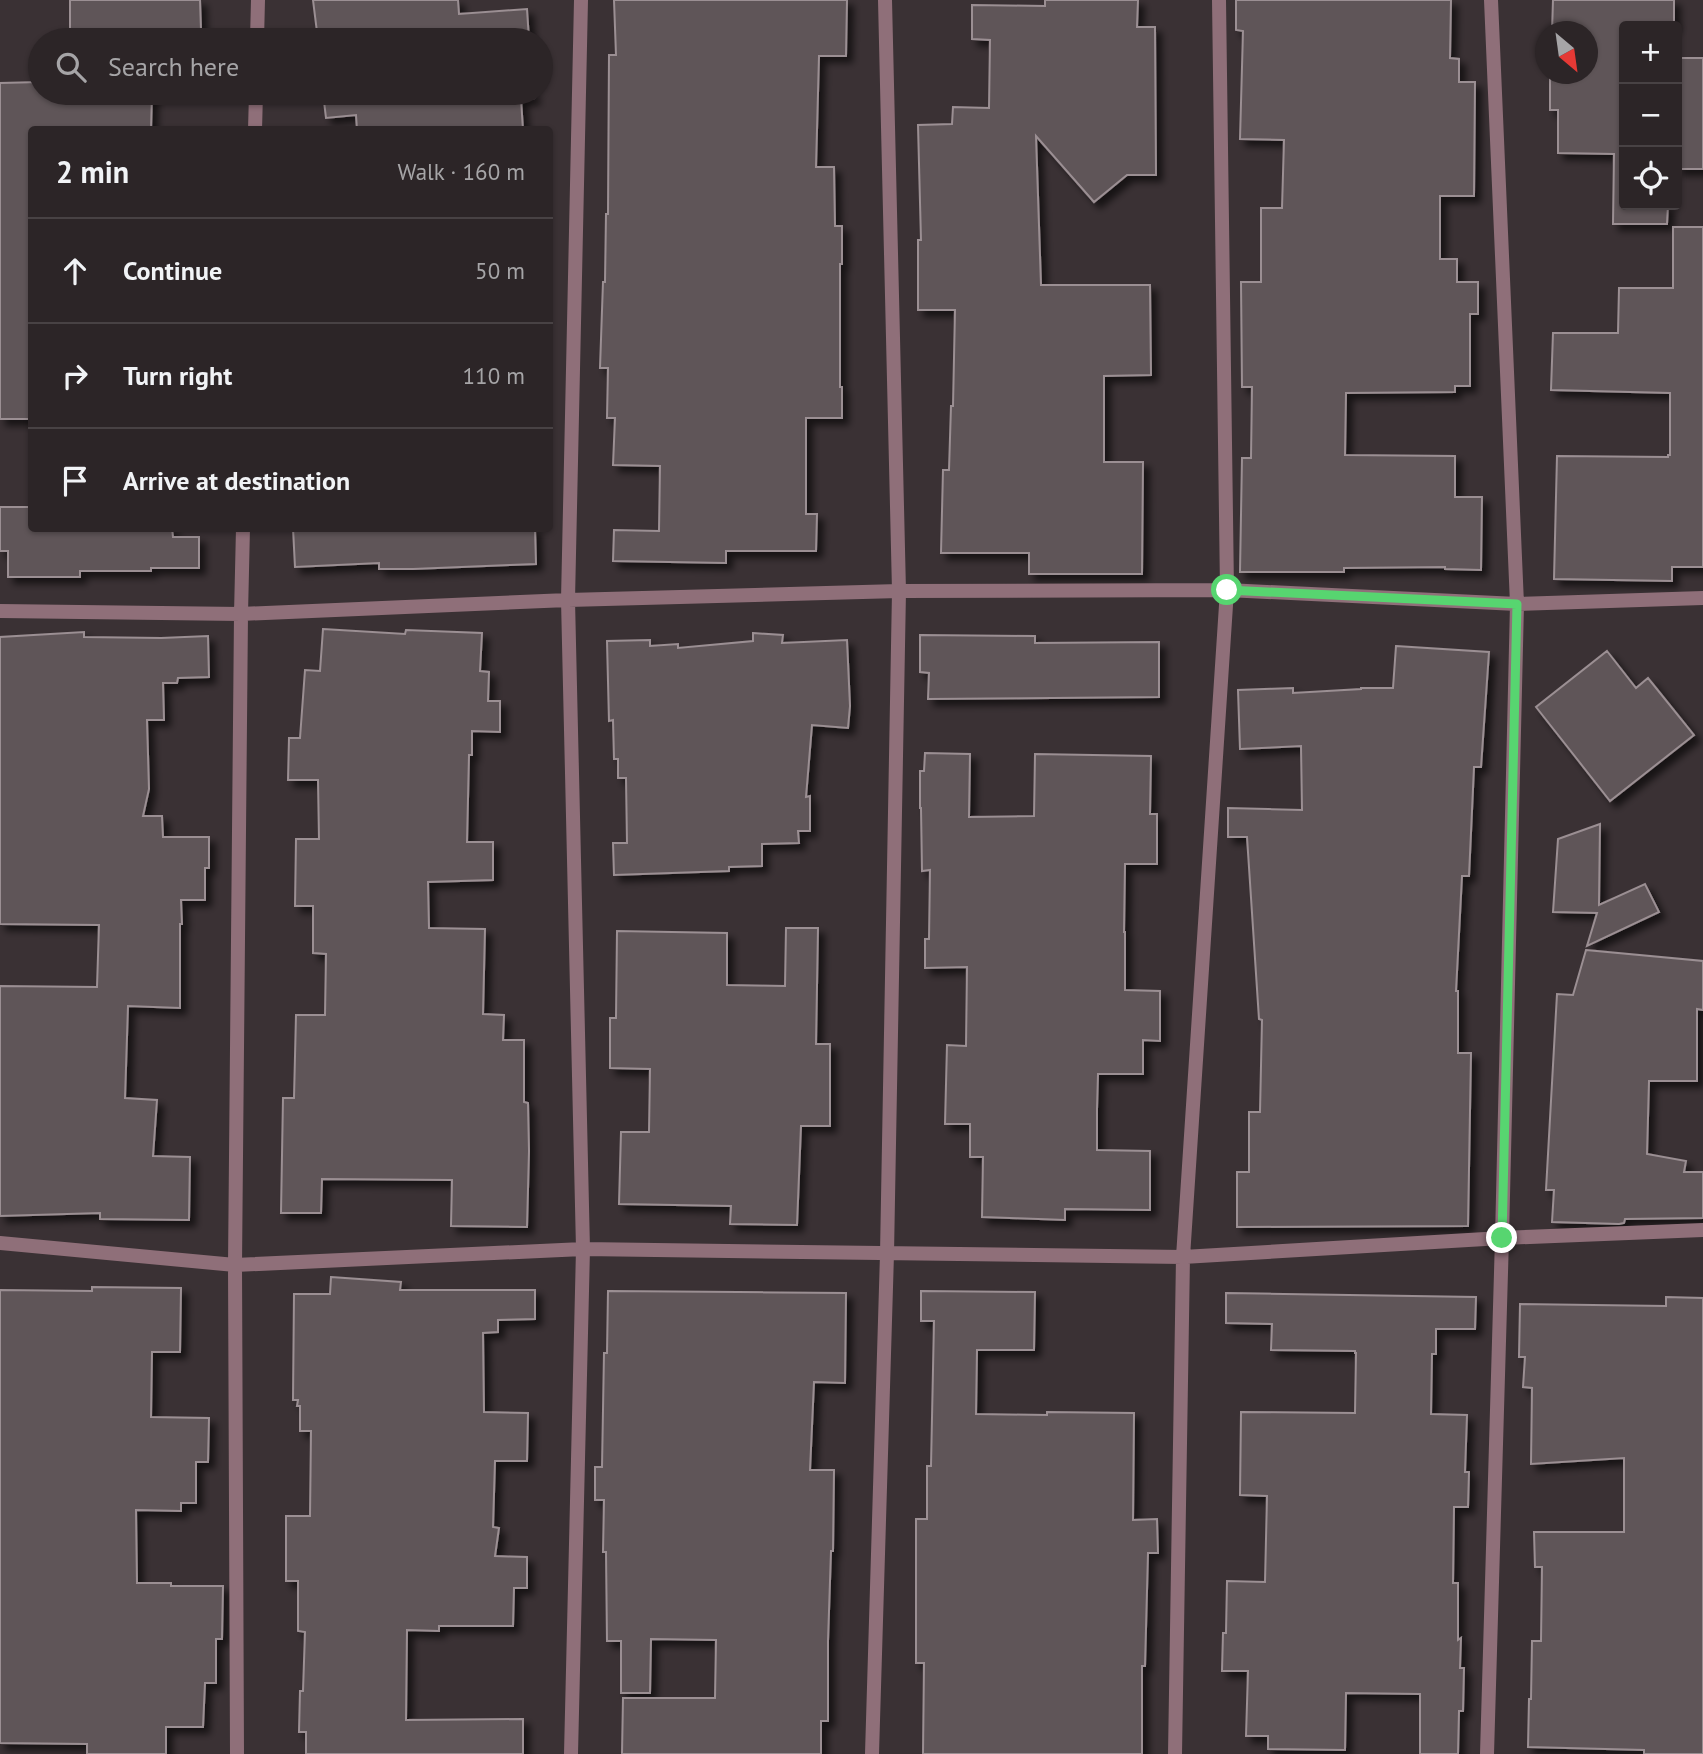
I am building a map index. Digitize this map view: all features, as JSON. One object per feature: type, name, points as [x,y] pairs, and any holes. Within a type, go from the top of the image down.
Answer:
[{"type":"street","points":[[257,28],[258,0]]},
{"type":"street","points":[[571,1754],[583,1249],[568,600],[581,0]]},
{"type":"street","points":[[872,1754],[887,1254],[899,591],[885,0]]},
{"type":"street","points":[[1175,1754],[1183,1257],[1227,590],[1219,0]]},
{"type":"street","points":[[1487,1754],[1517,604],[1491,0]]},
{"type":"street","points":[[255,126],[256,105]]},
{"type":"street","points":[[237,1754],[235,1265],[243,532]]},
{"type":"street","points":[[0,611],[241,614],[568,600],[899,591],[1227,590],[1517,604],[1703,598]]},
{"type":"street","points":[[0,1243],[235,1265],[583,1249],[1183,1257],[1502,1238],[1703,1230]]},
{"type":"building","points":[[70,0],[200,0],[201,28],[70,28]]},
{"type":"building","points":[[313,0],[458,0],[459,14],[527,9],[528,28],[316,28]]},
{"type":"building","points":[[614,0],[847,0],[846,56],[819,56],[816,167],[834,167],[835,226],[842,226],[842,418],[806,418],[806,514],[817,514],[816,551],[726,551],[726,563],[613,561],[614,530],[659,531],[660,466],[613,465],[615,418],[607,418],[608,368],[600,368],[608,214],[609,55],[616,55]]},
{"type":"building","points":[[1045,0],[1138,0],[1137,27],[1155,27],[1156,175],[1127,175],[1094,202],[1036,136],[1041,285],[1150,285],[1151,375],[1104,376],[1104,462],[1143,462],[1142,574],[1029,574],[1029,553],[941,553],[943,470],[949,470],[953,406],[955,310],[918,310],[918,240],[921,240],[918,125],[952,124],[953,107],[989,108],[990,40],[972,39],[972,5],[1045,6]]},
{"type":"building","points":[[1236,0],[1451,0],[1450,58],[1459,59],[1459,82],[1475,82],[1474,196],[1440,196],[1440,259],[1457,259],[1457,282],[1478,282],[1478,314],[1470,314],[1470,386],[1455,386],[1455,392],[1346,393],[1345,455],[1455,456],[1455,497],[1482,497],[1481,570],[1445,567],[1344,568],[1344,572],[1240,572],[1242,458],[1251,458],[1252,387],[1242,387],[1241,282],[1261,282],[1261,208],[1282,208],[1284,140],[1240,139],[1243,31],[1236,30]]},
{"type":"building","points":[[1553,0],[1674,0],[1674,21],[1619,21],[1619,210],[1668,210],[1667,224],[1613,224],[1614,154],[1558,153],[1558,110],[1550,110],[1550,84],[1598,84],[1598,21],[1552,21]]},
{"type":"building","points":[[1682,58],[1703,58],[1703,169],[1682,169]]},
{"type":"building","points":[[28,82],[28,105],[152,105],[151,126],[28,126],[28,419],[0,419],[0,83]]},
{"type":"building","points":[[324,105],[521,105],[523,126],[357,126],[356,115],[326,118]]},
{"type":"building","points":[[1673,227],[1703,227],[1703,567],[1672,567],[1672,581],[1554,579],[1557,456],[1668,457],[1670,393],[1551,390],[1553,333],[1618,333],[1619,288],[1673,288]]},
{"type":"building","points":[[0,507],[28,507],[28,532],[172,532],[173,537],[199,537],[199,568],[80,571],[80,577],[8,577],[8,551],[0,551]]},
{"type":"building","points":[[293,532],[535,532],[536,564],[413,569],[379,569],[379,563],[295,567]]},
{"type":"building","points":[[323,629],[405,634],[406,630],[482,633],[480,671],[489,672],[488,701],[500,701],[500,732],[472,731],[467,842],[493,842],[493,880],[428,882],[429,928],[485,929],[483,1014],[504,1015],[503,1040],[524,1040],[524,1102],[528,1103],[529,1151],[527,1227],[451,1226],[452,1180],[322,1179],[321,1213],[281,1213],[283,1098],[294,1098],[296,1015],[325,1015],[326,954],[313,953],[313,906],[295,906],[296,839],[319,839],[318,780],[288,780],[289,738],[300,738],[305,670],[320,671]]},
{"type":"building","points":[[84,632],[84,637],[208,636],[209,677],[178,678],[177,683],[163,683],[164,720],[147,720],[149,789],[143,816],[162,816],[163,837],[209,837],[209,868],[205,868],[205,900],[181,900],[180,1008],[128,1006],[125,1098],[157,1100],[153,1156],[190,1157],[189,1220],[100,1219],[100,1213],[0,1216],[0,986],[97,987],[99,925],[0,924],[0,637]]},
{"type":"building","points":[[753,633],[783,635],[782,643],[847,640],[850,706],[848,728],[812,725],[806,797],[810,796],[810,831],[798,831],[799,843],[762,844],[762,866],[729,867],[729,871],[614,875],[613,843],[627,843],[626,778],[618,778],[618,759],[614,759],[613,720],[609,721],[607,641],[650,640],[650,646],[678,644],[678,648],[753,641]]},
{"type":"building","points":[[920,635],[1035,636],[1035,643],[1159,642],[1159,697],[928,699],[929,673],[920,672]]},
{"type":"building","points":[[1396,646],[1489,652],[1481,767],[1474,767],[1469,876],[1462,876],[1456,991],[1458,1053],[1471,1053],[1468,1226],[1237,1227],[1237,1172],[1249,1172],[1249,1112],[1260,1112],[1262,1020],[1259,1019],[1247,837],[1228,837],[1228,808],[1302,810],[1301,746],[1240,749],[1238,690],[1293,688],[1293,693],[1393,688]]},
{"type":"building","points":[[1607,651],[1636,688],[1648,678],[1694,735],[1610,801],[1536,707]]},
{"type":"building","points":[[925,753],[970,754],[969,817],[1034,816],[1035,754],[1151,756],[1150,814],[1157,814],[1157,864],[1125,864],[1125,990],[1160,991],[1160,1041],[1143,1040],[1143,1074],[1098,1074],[1097,1109],[1097,1150],[1150,1151],[1150,1210],[1065,1209],[1065,1220],[982,1217],[983,1157],[970,1157],[970,1124],[945,1124],[947,1045],[966,1046],[967,967],[925,968],[925,939],[929,939],[930,870],[922,871],[920,771],[924,771]]},
{"type":"building","points":[[1600,824],[1599,905],[1645,884],[1659,912],[1587,946],[1597,913],[1553,912],[1558,839]]},
{"type":"building","points":[[786,928],[818,928],[816,1044],[830,1044],[830,1126],[801,1126],[797,1225],[730,1224],[731,1206],[619,1204],[621,1132],[649,1132],[650,1069],[610,1068],[610,1018],[616,1018],[617,931],[727,933],[727,985],[785,986]]},
{"type":"building","points":[[1586,950],[1703,961],[1703,1010],[1697,1009],[1697,1081],[1649,1081],[1647,1154],[1686,1161],[1684,1172],[1703,1172],[1703,1218],[1625,1219],[1624,1223],[1619,1224],[1552,1222],[1554,1190],[1546,1190],[1557,994],[1573,995]]},
{"type":"building","points":[[331,1277],[401,1282],[400,1290],[535,1290],[535,1319],[498,1320],[498,1332],[483,1333],[484,1412],[528,1413],[527,1461],[495,1461],[493,1527],[499,1528],[495,1556],[527,1557],[527,1588],[514,1588],[513,1626],[439,1626],[439,1631],[407,1630],[406,1720],[523,1719],[523,1754],[306,1754],[306,1732],[299,1732],[305,1632],[298,1631],[298,1581],[286,1581],[286,1516],[310,1516],[311,1431],[300,1431],[300,1406],[297,1406],[298,1400],[293,1400],[294,1294],[330,1294]]},
{"type":"building","points":[[92,1287],[181,1288],[180,1352],[152,1352],[151,1417],[209,1418],[208,1462],[196,1462],[196,1503],[181,1503],[181,1511],[136,1510],[137,1583],[223,1586],[222,1639],[216,1639],[216,1683],[205,1683],[203,1727],[166,1727],[166,1754],[87,1754],[87,1744],[0,1743],[0,1290],[92,1291]]},
{"type":"building","points":[[608,1291],[846,1293],[845,1383],[814,1382],[810,1470],[834,1470],[828,1721],[821,1721],[821,1754],[622,1754],[623,1698],[715,1698],[716,1640],[651,1639],[650,1693],[621,1693],[621,1641],[607,1641],[606,1552],[603,1552],[604,1500],[595,1500],[595,1467],[602,1467]]},
{"type":"building","points":[[921,1291],[1035,1292],[1034,1350],[977,1350],[976,1414],[1134,1413],[1133,1520],[1157,1519],[1158,1553],[1148,1553],[1145,1666],[1142,1666],[1142,1754],[923,1754],[924,1663],[916,1663],[916,1519],[927,1519],[927,1466],[931,1466],[934,1321],[921,1321]]},
{"type":"building","points":[[1226,1293],[1476,1297],[1475,1329],[1436,1329],[1436,1354],[1432,1354],[1431,1414],[1467,1415],[1465,1472],[1469,1472],[1468,1507],[1454,1507],[1453,1583],[1458,1583],[1458,1640],[1461,1638],[1460,1668],[1464,1668],[1458,1754],[1420,1754],[1420,1694],[1346,1693],[1345,1750],[1268,1749],[1268,1736],[1246,1736],[1248,1671],[1222,1671],[1227,1581],[1265,1582],[1267,1496],[1240,1495],[1241,1412],[1355,1413],[1356,1353],[1271,1350],[1272,1324],[1226,1323]]},
{"type":"building","points":[[1666,1297],[1703,1298],[1703,1754],[1644,1754],[1644,1750],[1528,1747],[1532,1641],[1541,1641],[1542,1567],[1535,1567],[1534,1532],[1624,1532],[1624,1458],[1531,1464],[1532,1388],[1523,1387],[1525,1357],[1519,1357],[1520,1304],[1666,1306]]},
{"type":"route","points":[[1227,590],[1517,604],[1502,1238]]}]
